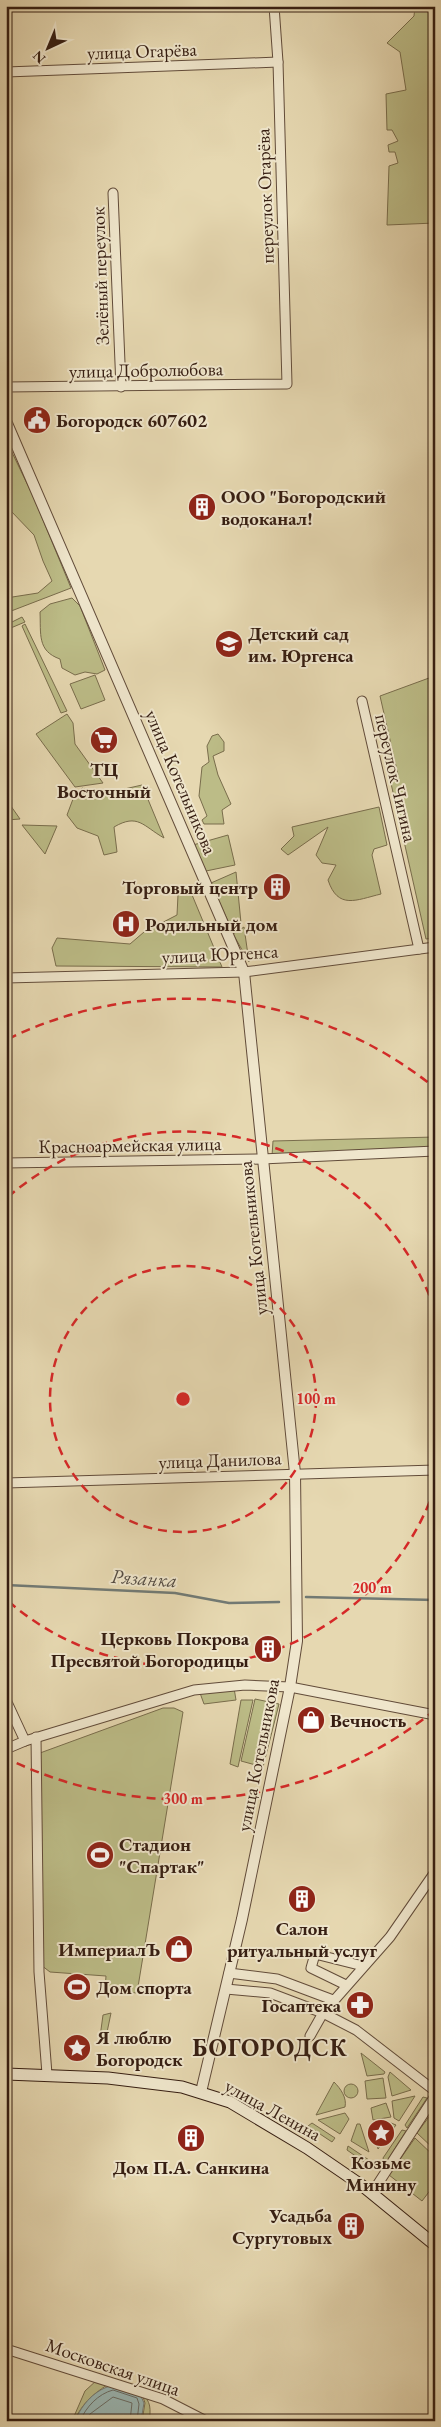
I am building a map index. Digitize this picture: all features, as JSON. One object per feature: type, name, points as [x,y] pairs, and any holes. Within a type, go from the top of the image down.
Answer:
[{"type":"main road","name":"улица Ленина","points":[[6,2074],[47,2074],[108,2078],[201,2092],[230,2102],[254,2115],[372,2193],[435,2245]]},
{"type":"street","name":"переулок Огарёва","points":[[274,6],[278,62],[287,384]]},
{"type":"street","name":"улица Огарёва","points":[[6,72],[278,62]]},
{"type":"street","name":"Зелёный переулок","points":[[113,193],[122,387]]},
{"type":"street","name":"улица Добролюбова","points":[[6,387],[287,384]]},
{"type":"street","name":"улица Котельникова","points":[[6,420],[244,972],[295,1473],[297,1641],[290,1687],[226,1989],[201,2092]]},
{"type":"street","name":"переулок Чигина","points":[[362,701],[420,949]]},
{"type":"street","name":"улица Юргенса","points":[[6,978],[244,972],[435,947]]},
{"type":"street","name":"Красноармейская улица","points":[[6,1163],[262,1159],[435,1151]]},
{"type":"street","name":"улица Данилова","points":[[6,1483],[435,1470]]},
{"type":"street","points":[[6,1749],[25,1740],[194,1690],[245,1685],[290,1687],[435,1715]]},
{"type":"street","points":[[6,1700],[25,1740]]},
{"type":"street","points":[[36,1737],[38,1954],[47,2074]]},
{"type":"street","points":[[310,2036],[323,2012],[390,1937],[435,1872]]},
{"type":"street","points":[[346,1985],[311,1968],[315,1954],[363,1966]]},
{"type":"street","points":[[229,1973],[277,1979],[333,2000]]},
{"type":"street","points":[[226,1989],[270,1992],[323,2012],[356,2030],[435,2091]]},
{"type":"street","points":[[372,2193],[435,2096]]},
{"type":"street","name":"Московская улица","points":[[6,2349],[163,2399],[206,2421]]},
{"type":"green space","points":[[415,6],[435,6],[435,223],[387,225],[389,166],[398,163],[395,152],[389,152],[388,145],[398,141],[392,130],[387,130],[386,94],[406,90],[400,52],[387,43],[414,16]]},
{"type":"green space","points":[[6,440],[34,498],[71,588],[6,613],[6,598],[38,593],[52,581],[34,535],[10,510],[6,500]]},
{"type":"green space","points":[[72,598],[80,606],[105,670],[97,674],[85,672],[75,675],[62,668],[60,659],[47,651],[42,641],[40,612],[50,604]]},
{"type":"green space","points":[[22,617],[25,622],[6,630],[6,625]]},
{"type":"green space","points":[[25,624],[67,711],[61,713],[22,626]]},
{"type":"green space","points":[[95,675],[105,700],[81,709],[70,684]]},
{"type":"green space","points":[[429,678],[435,690],[435,938],[426,939],[390,779],[398,775],[380,696]]},
{"type":"green space","points":[[67,714],[73,723],[75,744],[103,783],[75,787],[36,734]]},
{"type":"green space","points":[[218,734],[224,742],[224,751],[213,756],[218,775],[231,804],[222,810],[224,824],[204,824],[202,820],[207,816],[199,796],[202,767],[209,762],[207,746],[212,736]]},
{"type":"green space","points":[[142,785],[164,838],[140,823],[129,821],[114,827],[117,852],[104,855],[98,836],[77,828],[67,815],[73,799],[82,788],[98,795]]},
{"type":"green space","points":[[6,799],[20,819],[6,820]]},
{"type":"green space","points":[[379,807],[387,845],[374,849],[372,855],[381,894],[356,900],[343,899],[337,896],[328,880],[336,865],[322,863],[316,855],[328,827],[288,855],[281,849],[294,836],[292,827]]},
{"type":"green space","points":[[22,825],[57,826],[45,854]]},
{"type":"green space","points":[[228,835],[235,865],[206,871],[193,845]]},
{"type":"green space","points":[[236,872],[241,923],[230,926],[211,883]]},
{"type":"green space","points":[[190,890],[222,967],[56,966],[52,948],[57,938],[130,944],[144,932],[177,915],[178,895]]},
{"type":"green space","points":[[244,927],[249,962],[233,934]]},
{"type":"green space","points":[[435,1137],[435,1150],[272,1156],[273,1141]]},
{"type":"green space","points":[[234,1688],[236,1700],[204,1704],[200,1693]]},
{"type":"green space","points":[[255,1699],[279,1704],[263,1767],[241,1761]]},
{"type":"green space","points":[[241,1700],[253,1700],[238,1767],[230,1764]]},
{"type":"green space","name":"Стадион \"Спартак\"","points":[[163,1708],[174,1708],[183,1712],[137,1993],[105,1990],[106,1976],[50,1972],[41,1965],[40,1753]]},
{"type":"green space","points":[[111,2013],[105,2042],[100,2037],[103,2015]]},
{"type":"green space","points":[[361,2053],[385,2072],[384,2074],[367,2076]]},
{"type":"green space","points":[[390,2072],[411,2090],[392,2096],[388,2077]]},
{"type":"green space","points":[[383,2078],[386,2098],[367,2099],[365,2081]]},
{"type":"green space","points":[[334,2082],[343,2094],[345,2107],[316,2115]]},
{"type":"green space","points":[[351,2084],[356,2086],[358,2091],[356,2096],[351,2098],[346,2096],[344,2091],[346,2086]]},
{"type":"green space","points":[[415,2096],[399,2121],[394,2118],[392,2101]]},
{"type":"green space","points":[[423,2097],[427,2098],[407,2128],[405,2125]]},
{"type":"green space","points":[[386,2103],[391,2117],[373,2120],[371,2108]]},
{"type":"green space","points":[[345,2113],[349,2119],[340,2134],[318,2120]]},
{"type":"green space","points":[[431,2114],[435,2123],[435,2150],[417,2133]]},
{"type":"green space","points":[[312,2123],[335,2138],[332,2142],[308,2126]]},
{"type":"green space","points":[[391,2123],[396,2125],[378,2149],[375,2133],[382,2138],[383,2133],[378,2129]]},
{"type":"green space","points":[[357,2124],[360,2124],[369,2152],[351,2141]]},
{"type":"green space","points":[[402,2130],[406,2131],[385,2164],[383,2158]]},
{"type":"green space","points":[[415,2138],[435,2157],[435,2184],[422,2201],[389,2175]]},
{"type":"green space","points":[[348,2146],[372,2162],[374,2169],[347,2150]]},
{"type":"green space","points":[[98,2379],[107,2385],[88,2400],[74,2421],[72,2421],[85,2391]]},
{"type":"green space","points":[[142,2394],[150,2406],[149,2421],[142,2421],[145,2403]]},
{"type":"water","points":[[114,2385],[140,2394],[144,2403],[141,2421],[75,2421],[81,2409],[90,2398],[101,2390]]},
{"type":"waterway","name":"Рязанка","points":[[6,1585],[175,1593],[229,1603],[279,1602]]},
{"type":"waterway","name":"Рязанка","points":[[306,1597],[435,1600]]},
{"type":"place","name":"Богородск 607602","points":[[37,420]]},
{"type":"place","name":"ООО \"Богородский водоканал!","points":[[202,507]]},
{"type":"place","name":"Детский сад им. Юргенса","points":[[229,644]]},
{"type":"place","name":"ТЦ Восточный","points":[[104,740]]},
{"type":"place","name":"Торговый центр","points":[[277,887]]},
{"type":"place","name":"Родильный дом","points":[[126,924]]},
{"type":"place","name":"Церковь Покрова Пресвятой Богородицы","points":[[268,1649]]},
{"type":"place","name":"Вечность","points":[[311,1720]]},
{"type":"place","name":"Стадион \"Спартак\"","points":[[100,1855]]},
{"type":"place","name":"Салон ритуальный услуг","points":[[302,1899]]},
{"type":"place","name":"ИмпериалЪ","points":[[179,1949]]},
{"type":"place","name":"Дом спорта","points":[[77,1987]]},
{"type":"place","name":"Госаптека","points":[[360,2005]]},
{"type":"place","name":"Я люблю Богородск","points":[[77,2048]]},
{"type":"place","name":"Козьме Минину","points":[[381,2133]]},
{"type":"place","name":"Дом П.А. Санкина","points":[[191,2138]]},
{"type":"place","name":"Усадьба Сургутовых","points":[[351,2226]]},
{"type":"district","name":"БОГОРОДСК","points":[[270,2047]]}]
